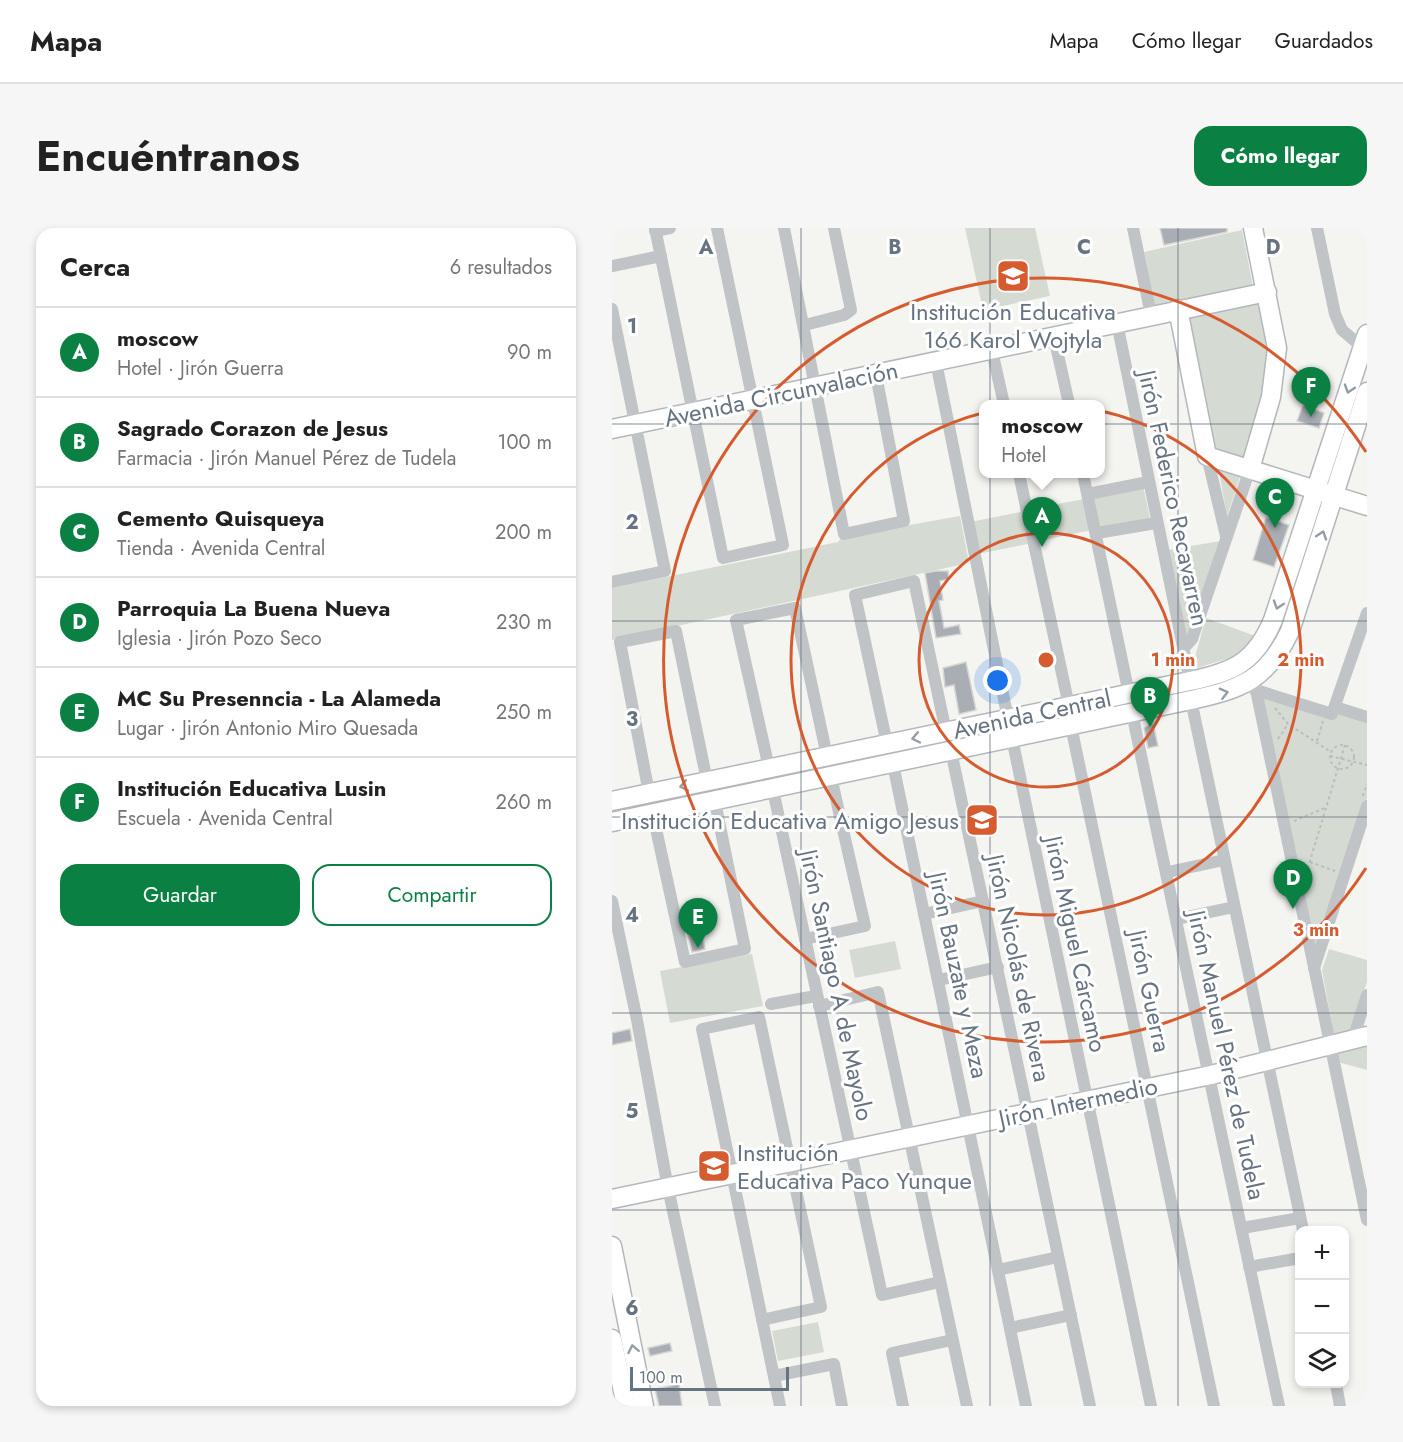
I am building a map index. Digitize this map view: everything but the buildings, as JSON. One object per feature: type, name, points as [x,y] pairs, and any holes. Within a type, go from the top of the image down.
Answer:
[{"type":"main road","points":[[1250,469],[1276,368],[1277,348],[1253,228]]},
{"type":"main road","name":"Avenida Circunvalación","points":[[612,429],[817,388],[1178,309],[1267,292]]},
{"type":"main road","points":[[1178,309],[1207,456],[1367,506]]},
{"type":"main road","name":"Avenida Central","points":[[612,801],[1190,681],[1234,668],[1254,652],[1266,637],[1365,341]]},
{"type":"main road","name":"Avenida Central","points":[[612,822],[773,790],[1251,687],[1282,648],[1335,496],[1367,392]]},
{"type":"main road","name":"Jirón Intermedio","points":[[612,1198],[1211,1075],[1331,1047],[1360,1037]]},
{"type":"main road","points":[[612,1246],[644,1406]]},
{"type":"main road","points":[[612,1339],[626,1406]]},
{"type":"street","points":[[670,228],[655,230],[723,558],[783,545],[717,228]]},
{"type":"street","points":[[784,228],[805,325],[844,534],[904,520],[876,375]]},
{"type":"street","points":[[805,325],[844,315],[851,310],[834,228]]},
{"type":"street","points":[[1133,228],[1151,315]]},
{"type":"street","points":[[1317,228],[1335,314],[1342,330],[1365,341]]},
{"type":"street","points":[[612,266],[661,256]]},
{"type":"street","points":[[612,309],[665,571],[612,582]]},
{"type":"street","name":"Jirón Federico Recavarren","points":[[1117,323],[1156,524],[1190,681]]},
{"type":"street","points":[[1054,337],[1068,400]]},
{"type":"street","points":[[992,351],[1003,400]]},
{"type":"street","points":[[936,362],[1008,719]]},
{"type":"street","points":[[1207,456],[1227,537]]},
{"type":"street","points":[[1184,648],[1192,639],[1250,469]]},
{"type":"street","points":[[1020,478],[1069,706]]},
{"type":"street","points":[[1084,478],[1129,694]]},
{"type":"street","points":[[1088,494],[1148,482]]},
{"type":"street","points":[[1097,533],[1156,524]]},
{"type":"street","points":[[887,744],[855,595],[914,581],[946,732]]},
{"type":"street","points":[[769,768],[736,620],[795,608],[827,756]]},
{"type":"street","points":[[1331,711],[1367,613]]},
{"type":"street","points":[[649,793],[620,642],[676,631],[707,781]]},
{"type":"street","points":[[1234,668],[1251,687],[1365,1203],[1367,1221]]},
{"type":"street","points":[[1251,687],[1331,711],[1367,717]]},
{"type":"street","points":[[1191,700],[1301,1224],[1242,1228]]},
{"type":"street","name":"Jirón Manuel Pérez de Tudela","points":[[1132,713],[1168,872],[1279,1406]]},
{"type":"street","name":"Jirón Guerra","points":[[1071,726],[1149,1087],[1214,1406]]},
{"type":"street","name":"Jirón Miguel Cárcamo","points":[[1012,738],[1151,1406]]},
{"type":"street","name":"Jirón Nicolás de Rivera","points":[[951,751],[1090,1406]]},
{"type":"street","name":"Jirón Bauzate y Meza","points":[[893,764],[1026,1406]]},
{"type":"street","points":[[805,939],[865,926],[831,777]]},
{"type":"street","name":"Jirón Santiago A de Mayolo","points":[[773,790],[882,1295],[940,1282]]},
{"type":"street","points":[[653,815],[685,962],[745,949],[715,802]]},
{"type":"street","points":[[1313,970],[1363,806]]},
{"type":"street","points":[[1168,872],[1224,860]]},
{"type":"street","points":[[612,901],[668,1188],[715,1406]]},
{"type":"street","points":[[924,914],[983,901]]},
{"type":"street","points":[[1177,919],[1234,906]]},
{"type":"street","points":[[939,980],[998,967]]},
{"type":"street","points":[[771,1004],[818,1001],[878,992],[966,1406]]},
{"type":"street","points":[[1360,1037],[1367,995]]},
{"type":"street","points":[[762,1320],[821,1307],[759,1017],[702,1029],[762,1320],[780,1406]]},
{"type":"street","points":[[998,1269],[1058,1257]]},
{"type":"street","points":[[1249,1267],[1295,1259]]},
{"type":"street","points":[[1010,1328],[1071,1315]]},
{"type":"street","points":[[903,1406],[892,1353],[952,1340]]},
{"type":"street","points":[[774,1376],[834,1364],[842,1406]]},
{"type":"street","points":[[1337,1388],[1340,1406]]},
{"type":"path","points":[[1273,706],[1288,724],[1331,752]]},
{"type":"path","points":[[1317,741],[1331,711]]},
{"type":"path","points":[[1274,746],[1288,724]]},
{"type":"path","points":[[1304,880],[1345,745]]},
{"type":"path","points":[[1345,745],[1353,751],[1353,761],[1345,770],[1339,770],[1333,767],[1331,752],[1338,746],[1345,745]]},
{"type":"path","points":[[1330,756],[1367,765]]},
{"type":"path","points":[[1363,806],[1367,784]]},
{"type":"path","points":[[1291,822],[1327,807]]},
{"type":"path","points":[[1309,862],[1338,872]]},
{"type":"shaded area","points":[[965,228],[1035,228],[1050,296],[983,310]]},
{"type":"shaded area","points":[[1242,230],[1253,287],[1155,307],[1144,252]]},
{"type":"shaded area","points":[[1260,298],[1270,376],[1245,464],[1211,452],[1182,315]]},
{"type":"shaded area","points":[[1218,466],[1241,474],[1227,516]]},
{"type":"shaded area","points":[[1143,485],[1150,519],[1100,529],[1092,496]]},
{"type":"shaded area","points":[[1084,499],[1092,530],[1039,541],[1032,509]]},
{"type":"shaded area","points":[[1021,512],[1028,544],[977,554],[970,522]]},
{"type":"shaded area","points":[[960,516],[969,563],[612,640],[612,588],[838,542],[842,537]]},
{"type":"shaded area","points":[[1220,541],[1189,634],[1185,634],[1168,550]]},
{"type":"shaded area","points":[[1206,618],[1258,637],[1239,655],[1194,669],[1192,667]]},
{"type":"shaded area","points":[[1227,678],[1230,683],[612,817],[612,809]]},
{"type":"shaded area","points":[[1263,695],[1336,710],[1367,721],[1367,798],[1313,960]]},
{"type":"shaded area","points":[[895,941],[901,969],[855,978],[849,950]]},
{"type":"shaded area","points":[[1329,949],[1367,960],[1367,982],[1350,1031],[1334,1035],[1322,970]]},
{"type":"shaded area","points":[[752,954],[763,1006],[670,1023],[660,971]]},
{"type":"shaded area","points":[[1367,1040],[1367,1070],[1334,1061],[1335,1050]]},
{"type":"shaded area","points":[[818,1322],[824,1352],[778,1361],[772,1331]]},
{"type":"place","name":"Institución Educativa 166 Karol Wojtyla","points":[[1013,276]]},
{"type":"place","name":"Institución Educativa Lusin","points":[[1311,417]]},
{"type":"place","name":"Cemento Quisqueya","points":[[1275,528]]},
{"type":"place","name":"moscow","points":[[1042,547]]},
{"type":"place","name":"Sagrado Corazon de Jesus","points":[[1150,727]]},
{"type":"place","name":"Institución Educativa Amigo Jesus","points":[[982,820]]},
{"type":"place","name":"Parroquia La Buena Nueva","points":[[1293,909]]},
{"type":"place","name":"MC Su Presenncia - La Alameda","points":[[698,948]]},
{"type":"place","name":"Institución Educativa Paco Yunque","points":[[714,1166]]}]
